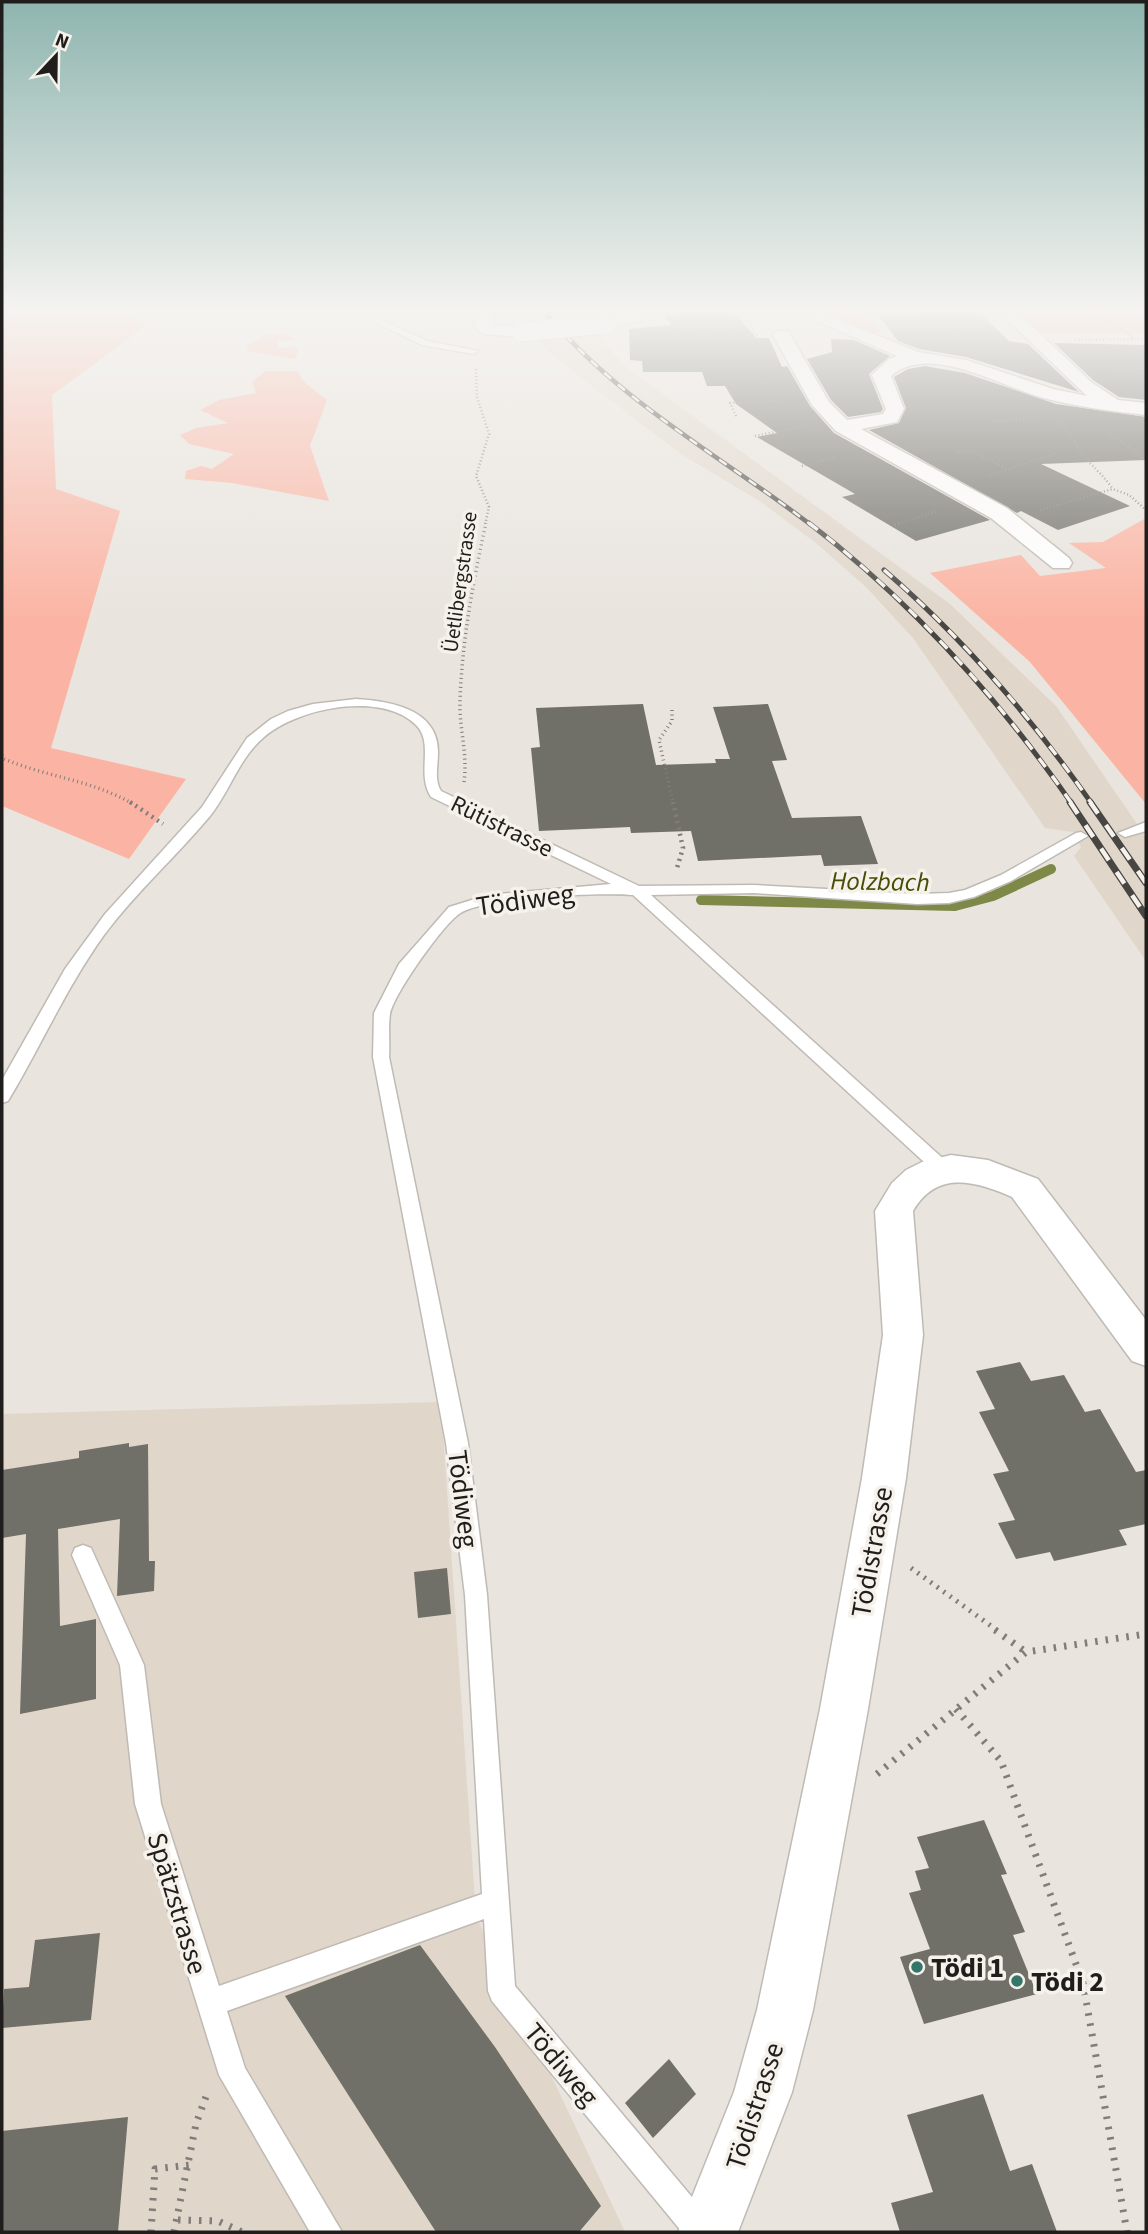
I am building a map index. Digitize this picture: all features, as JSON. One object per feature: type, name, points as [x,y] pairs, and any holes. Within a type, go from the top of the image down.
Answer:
[{"type":"street","points":[[828,412],[843,427],[999,513],[1061,563]]},
{"type":"street","points":[[843,427],[890,418],[894,412]]},
{"type":"street","name":"Tödistrasse","points":[[708,2232],[763,2092],[785,2010],[844,1709],[873,1539],[903,1335],[894,1211],[901,1195],[914,1181],[942,1168],[972,1168],[998,1174],[1025,1188],[1146,1349]]},
{"type":"lane","name":"Rütistrasse","points":[[2,1097],[35,1029],[99,931],[209,807],[243,749],[262,730],[291,716],[333,704],[372,703],[409,713],[419,720],[434,747],[430,788],[461,807],[637,891],[942,1168]]},
{"type":"lane","points":[[1125,833],[1146,826]]},
{"type":"lane","name":"Tödiweg","points":[[701,2232],[502,1991],[476,1595],[457,1443],[381,1057],[382,1013],[405,968],[454,910],[488,900],[606,888],[637,891],[754,889],[917,899],[949,898],[969,894],[1006,878],[1081,836]]},
{"type":"lane","name":"Spätzstrasse","points":[[83,1555],[132,1665],[148,1804],[232,2070],[327,2232]]},
{"type":"lane","points":[[209,2003],[496,1902]]},
{"type":"path","name":"Üetlibergstrasse","points":[[461,807],[467,760],[460,703],[470,597],[489,507],[476,476],[489,434],[482,412]]},
{"type":"path","points":[[734,412],[736,416]]},
{"type":"path","points":[[995,421],[1019,417],[1044,419],[1045,412]]},
{"type":"path","points":[[1055,412],[1082,448],[1086,459],[1094,464],[1113,489],[1129,495],[1146,510]]},
{"type":"path","points":[[755,436],[811,425]]},
{"type":"path","points":[[956,452],[974,452],[1007,468],[1058,453]]},
{"type":"path","points":[[1133,452],[1146,460]]},
{"type":"path","points":[[996,463],[1000,458]]},
{"type":"path","points":[[943,482],[956,478],[980,479],[1010,470],[1007,468]]},
{"type":"path","points":[[1069,502],[1113,489]]},
{"type":"path","points":[[665,890],[676,873],[683,848],[659,740],[672,721],[672,710]]},
{"type":"path","points":[[2,755],[4,759],[26,769],[95,785],[121,796],[185,837]]},
{"type":"path","points":[[873,1539],[1026,1652]]},
{"type":"path","points":[[874,1777],[1026,1652],[1146,1634]]},
{"type":"path","points":[[956,1709],[1001,1761],[1083,1983],[1127,2232]]},
{"type":"path","points":[[174,2232],[190,2165],[198,2110],[210,2086],[232,2070]]},
{"type":"path","points":[[151,2232],[155,2169],[190,2165]]},
{"type":"path","points":[[178,2220],[218,2221],[243,2232]]},
{"type":"shaded area","points":[[2,412],[53,412],[56,489],[120,511],[51,748],[186,779],[129,859],[2,806]]},
{"type":"shaded area","points":[[205,412],[322,412],[310,446],[329,501],[232,483],[185,479],[186,471],[201,466],[212,469],[234,454],[189,444],[180,435],[196,428],[228,423]]},
{"type":"shaded area","points":[[626,412],[688,412],[950,604],[1056,706],[1146,837],[1146,961],[1074,856],[1081,847],[1073,832],[1045,828],[913,638],[866,587],[817,544],[761,502],[681,454]]},
{"type":"shaded area","points":[[1146,518],[1146,804],[1030,662],[930,573],[1021,555],[1040,576],[1106,568],[1069,543],[1103,542]]},
{"type":"shaded area","points":[[441,1402],[476,1916],[625,2232],[2,2232],[2,1414]]},
{"type":"building","points":[[748,412],[816,412],[834,433],[990,520],[916,541],[842,497],[855,494],[757,437],[777,433]]},
{"type":"building","points":[[843,412],[879,412],[848,417]]},
{"type":"building","points":[[904,412],[1113,412],[1146,417],[1146,460],[1041,464],[1130,506],[1058,530],[1021,511],[1017,513],[869,430],[899,423]]},
{"type":"building","points":[[643,704],[656,765],[716,763],[715,759],[730,759],[713,707],[768,704],[787,760],[772,761],[792,818],[861,816],[878,864],[824,866],[821,855],[698,861],[691,831],[631,833],[630,827],[539,831],[531,748],[540,747],[536,708]]},
{"type":"building","points":[[1020,1362],[1031,1381],[1064,1375],[1085,1412],[1100,1409],[1136,1472],[1146,1470],[1146,1524],[1119,1530],[1127,1545],[1054,1561],[1050,1552],[1016,1559],[998,1523],[1015,1520],[993,1474],[1009,1471],[979,1412],[995,1409],[976,1371]]},
{"type":"building","points":[[129,1443],[129,1447],[148,1444],[149,1561],[155,1561],[154,1591],[117,1596],[120,1519],[58,1529],[60,1626],[96,1619],[96,1699],[20,1714],[26,1534],[2,1538],[2,1470],[79,1458],[79,1451]]},
{"type":"building","points":[[447,1568],[451,1614],[418,1618],[414,1572]]},
{"type":"building","points":[[984,1820],[1007,1874],[1001,1875],[1025,1932],[1013,1935],[1037,1994],[924,2024],[900,1957],[930,1949],[909,1893],[921,1890],[915,1871],[929,1868],[917,1837]]},
{"type":"building","points":[[100,1933],[91,2020],[2,2028],[4,1989],[29,1987],[35,1940]]},
{"type":"building","points":[[420,1945],[495,2047],[601,2206],[579,2232],[436,2232],[285,1996]]},
{"type":"building","points":[[669,2059],[696,2094],[653,2138],[625,2103]]},
{"type":"building","points":[[983,2094],[1010,2171],[1032,2164],[1057,2232],[900,2232],[891,2203],[933,2192],[907,2115]]},
{"type":"building","points":[[128,2117],[118,2232],[2,2232],[2,2131]]},
{"type":"waterway","name":"Holzbach","points":[[701,900],[955,906],[993,896],[1051,869]]},
{"type":"railway","points":[[654,412],[811,525]]},
{"type":"railway","points":[[809,523],[883,585],[951,653],[1014,726],[1072,804]]},
{"type":"railway","points":[[884,570],[942,623],[995,680],[1045,740],[1092,804]]},
{"type":"railway","points":[[1070,802],[1146,916]]},
{"type":"railway","points":[[1090,802],[1146,883]]},
{"type":"place","name":"Tödi 1","points":[[917,1967]]},
{"type":"place","name":"Tödi 2","points":[[1017,1981]]}]
